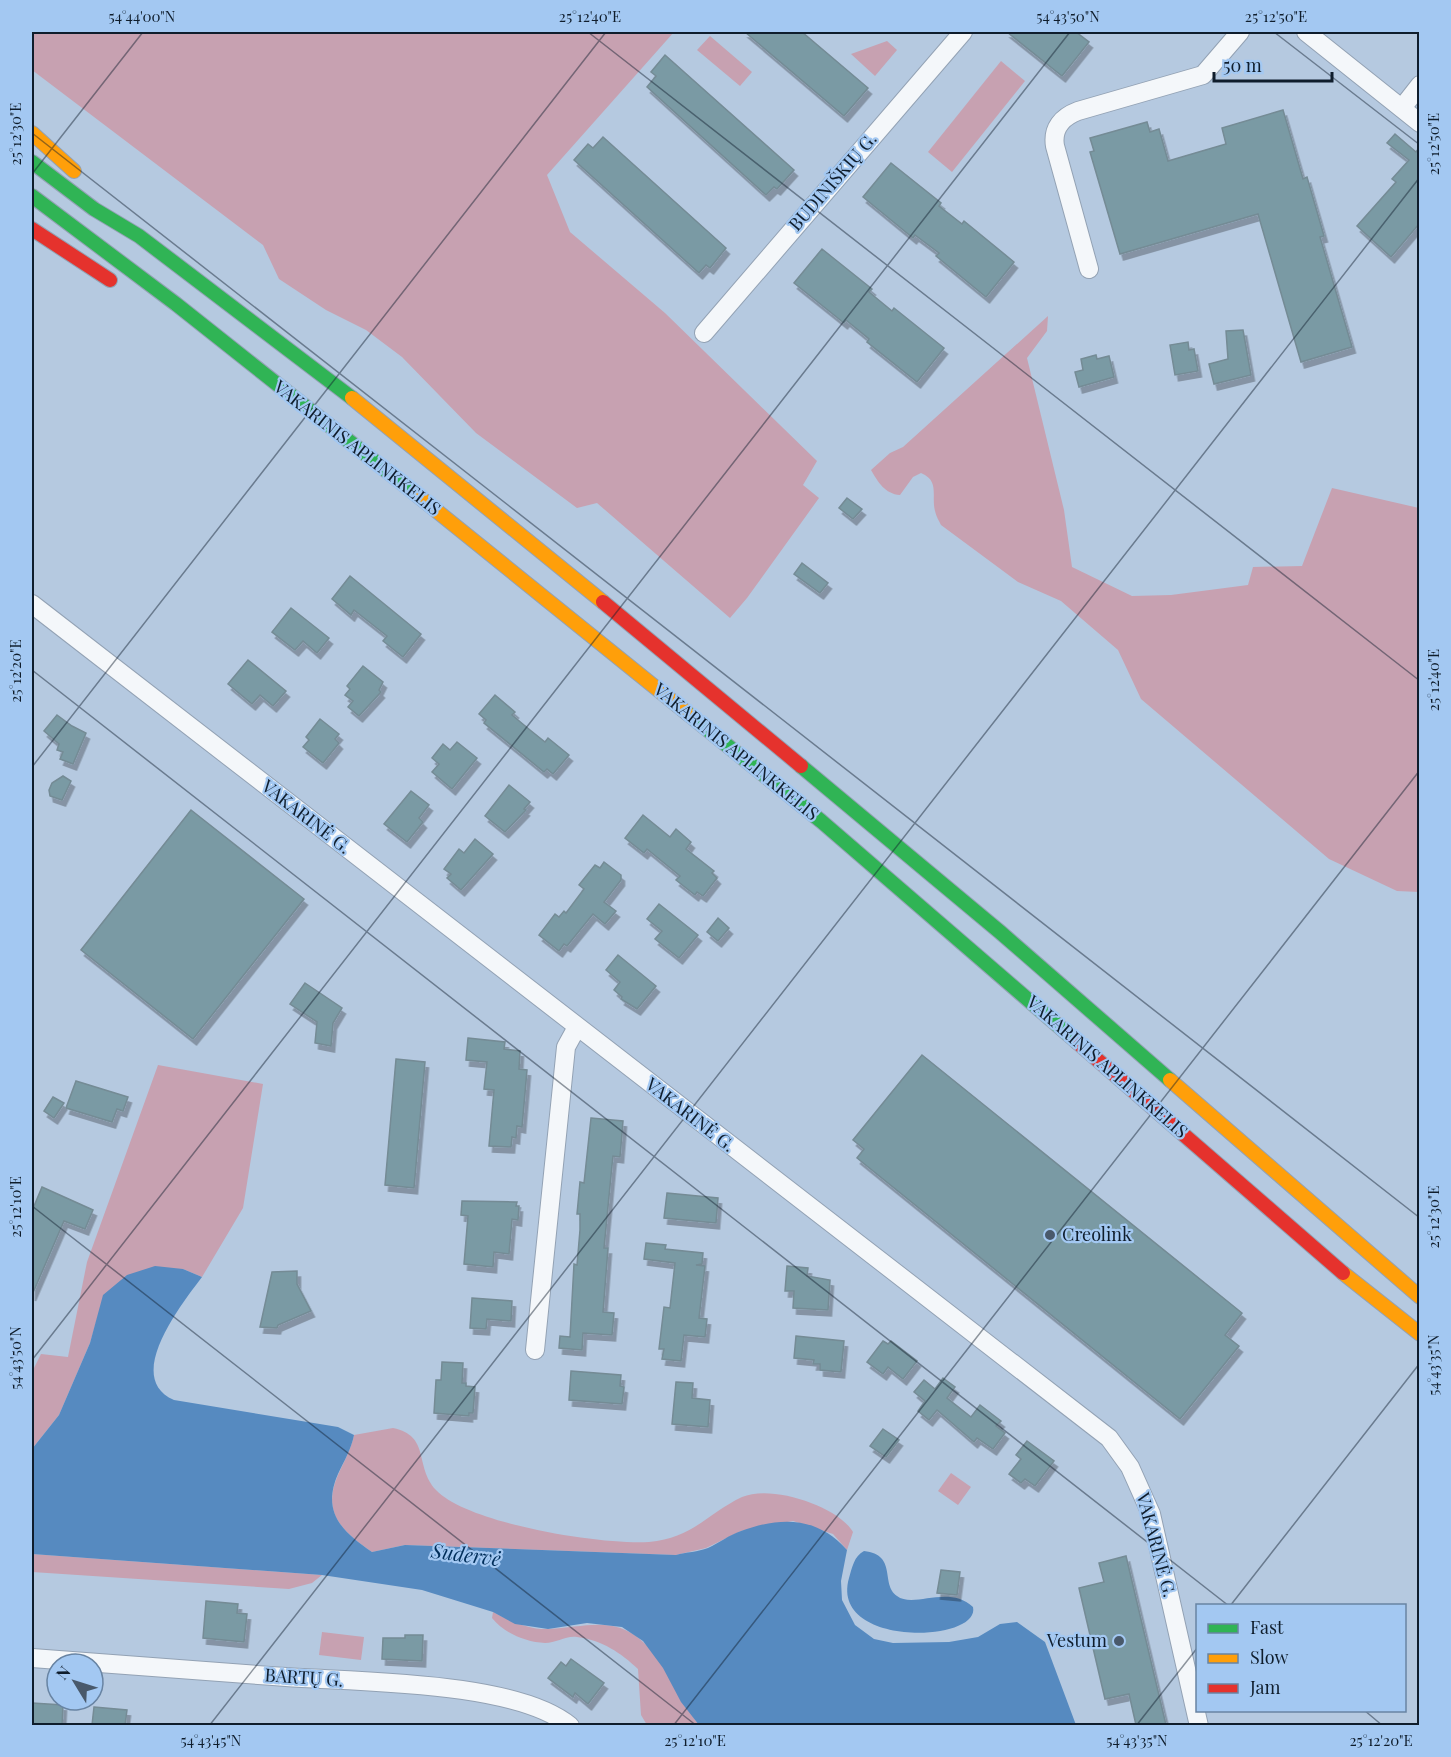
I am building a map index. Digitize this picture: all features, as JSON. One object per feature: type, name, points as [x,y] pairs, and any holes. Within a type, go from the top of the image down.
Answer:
[{"type":"highway","points":[[32,133],[87,183]]},
{"type":"highway","name":"VAKARINIS APLINKKELIS","points":[[32,162],[94,208],[139,236],[370,412],[708,687],[1000,932],[1419,1297]]},
{"type":"highway","name":"VAKARINIS APLINKKELIS","points":[[32,196],[176,304],[614,651],[821,821],[1366,1292],[1419,1334]]},
{"type":"highway","points":[[105,199],[139,236]]},
{"type":"highway","points":[[32,229],[126,290]]},
{"type":"highway","points":[[175,322],[246,360]]},
{"type":"street","name":"BUDINIŠKIŲ G.","points":[[704,333],[963,32]]},
{"type":"street","points":[[1089,269],[1055,146],[1054,139],[1059,123],[1066,116],[1078,111],[1203,75],[1240,32]]},
{"type":"street","points":[[1306,32],[1419,123]]},
{"type":"street","points":[[1402,108],[1419,85]]},
{"type":"street","name":"VAKARINĖ G.","points":[[33,607],[1109,1438],[1130,1467],[1151,1514],[1196,1712]]},
{"type":"street","points":[[535,1350],[566,1047],[577,1027]]},
{"type":"street","name":"BARTŲ G.","points":[[32,1658],[438,1688],[516,1700],[558,1715],[570,1725]]},
{"type":"shaded area","points":[[33,32],[674,32],[547,175],[570,232],[665,313],[817,461],[803,485],[819,498],[730,618],[597,503],[577,508],[476,433],[402,357],[366,330],[326,310],[279,279],[263,245],[32,70]]},
{"type":"shaded area","points":[[710,36],[752,72],[740,86],[697,50]]},
{"type":"shaded area","points":[[887,41],[897,50],[875,76],[851,54]]},
{"type":"shaded area","points":[[1001,61],[1025,81],[952,172],[928,152]]},
{"type":"shaded area","points":[[1048,316],[1047,331],[1027,358],[1064,510],[1072,567],[1132,596],[1171,595],[1248,585],[1253,567],[1302,566],[1332,488],[1419,508],[1419,892],[1397,891],[1329,859],[1141,699],[1118,650],[1061,601],[1018,582],[941,525],[935,511],[933,484],[927,476],[921,473],[913,477],[900,495],[886,490],[876,479],[871,470],[890,453],[903,447]]},
{"type":"shaded area","points":[[158,1065],[263,1084],[243,1208],[202,1277],[183,1269],[104,1295],[90,1343],[59,1415],[32,1449],[32,1372],[41,1354],[68,1357],[87,1262]]},
{"type":"shaded area","points":[[393,1428],[413,1438],[418,1445],[429,1481],[436,1490],[452,1502],[476,1513],[537,1530],[600,1540],[649,1542],[664,1540],[689,1530],[742,1497],[769,1493],[819,1506],[845,1522],[853,1532],[847,1550],[833,1534],[793,1521],[741,1531],[706,1548],[676,1555],[405,1545],[372,1552],[352,1537],[338,1520],[332,1500],[333,1488],[354,1435]]},
{"type":"shaded area","points":[[951,1473],[971,1487],[958,1505],[938,1491]]},
{"type":"shaded area","points":[[32,1554],[322,1575],[312,1583],[289,1589],[32,1572]]},
{"type":"shaded area","points":[[493,1612],[513,1622],[534,1628],[597,1625],[620,1628],[631,1633],[642,1641],[659,1660],[699,1725],[647,1725],[641,1715],[638,1669],[625,1658],[603,1644],[577,1637],[545,1643],[523,1639],[497,1623],[492,1618]]},
{"type":"shaded area","points":[[322,1632],[364,1637],[361,1660],[319,1655]]},
{"type":"water","name":"Sudervė","points":[[155,1266],[183,1269],[202,1277],[170,1322],[161,1341],[155,1359],[154,1375],[160,1390],[174,1400],[338,1427],[354,1435],[333,1488],[332,1500],[334,1511],[344,1529],[372,1552],[405,1545],[676,1555],[708,1548],[756,1526],[798,1522],[824,1531],[847,1550],[841,1581],[842,1600],[855,1625],[874,1639],[893,1643],[949,1642],[978,1637],[1000,1624],[1017,1622],[1045,1642],[1076,1725],[699,1725],[681,1702],[663,1668],[643,1641],[622,1627],[587,1623],[548,1629],[515,1624],[493,1612],[422,1590],[322,1575],[32,1554],[32,1449],[59,1415],[90,1343],[103,1295],[127,1275]]},
{"type":"water","points":[[864,1551],[881,1558],[887,1570],[889,1584],[897,1596],[913,1600],[953,1597],[963,1600],[973,1607],[969,1619],[954,1628],[932,1632],[906,1632],[882,1627],[861,1617],[849,1601],[849,1578],[852,1566]]},
{"type":"building","points":[[745,32],[802,32],[868,88],[844,116]]},
{"type":"building","points":[[1007,32],[1076,32],[1089,42],[1062,76]]},
{"type":"building","points":[[665,55],[794,170],[777,189],[774,187],[766,195],[647,87],[656,76],[651,72]]},
{"type":"building","points":[[1283,110],[1303,179],[1307,177],[1324,236],[1320,237],[1352,347],[1301,362],[1258,214],[1120,254],[1090,152],[1094,151],[1090,138],[1147,122],[1150,132],[1159,129],[1168,161],[1226,144],[1222,128]]},
{"type":"building","points":[[1395,134],[1416,152],[1419,148],[1419,224],[1391,257],[1357,226],[1396,182],[1392,179],[1409,160],[1387,143]]},
{"type":"building","points":[[603,137],[726,248],[710,268],[706,265],[699,273],[574,160],[588,144],[593,148]]},
{"type":"building","points":[[891,163],[941,203],[939,206],[962,224],[964,221],[1014,262],[986,297],[936,256],[939,253],[915,235],[913,238],[863,197]]},
{"type":"building","points":[[822,249],[872,289],[869,292],[892,311],[894,308],[944,348],[917,382],[867,342],[869,339],[846,320],[844,323],[794,283]]},
{"type":"building","points":[[1243,330],[1251,375],[1214,384],[1209,364],[1228,359],[1226,331]]},
{"type":"building","points":[[1188,342],[1189,350],[1194,349],[1198,371],[1175,375],[1170,345]]},
{"type":"building","points":[[1096,355],[1097,359],[1109,356],[1114,377],[1079,387],[1075,372],[1083,370],[1081,359]]},
{"type":"building","points":[[847,498],[862,509],[853,519],[839,508]]},
{"type":"building","points":[[802,563],[828,583],[820,593],[794,574]]},
{"type":"building","points":[[350,576],[421,634],[403,657],[383,641],[387,636],[354,610],[351,615],[332,599]]},
{"type":"building","points":[[291,608],[329,638],[317,653],[303,641],[295,650],[272,632]]},
{"type":"building","points":[[248,660],[286,691],[273,706],[260,695],[252,704],[228,684]]},
{"type":"building","points":[[363,666],[383,682],[379,690],[381,692],[359,716],[348,707],[353,701],[345,695],[350,689],[347,686]]},
{"type":"building","points":[[495,695],[515,712],[512,715],[530,730],[545,742],[548,738],[569,755],[553,774],[547,769],[544,772],[484,723],[486,720],[479,714]]},
{"type":"building","points":[[57,715],[86,733],[73,764],[60,759],[63,752],[57,750],[59,744],[44,731]]},
{"type":"building","points":[[320,719],[339,734],[335,739],[339,743],[323,763],[303,747],[309,740],[306,737]]},
{"type":"building","points":[[457,742],[477,758],[452,789],[432,772],[439,764],[432,758],[443,744],[450,750]]},
{"type":"building","points":[[63,776],[71,781],[62,800],[50,796],[49,790],[52,783]]},
{"type":"building","points":[[509,785],[530,802],[524,809],[526,810],[505,832],[485,816]]},
{"type":"building","points":[[411,791],[429,805],[419,818],[423,822],[407,842],[384,824]]},
{"type":"building","points":[[191,810],[304,899],[193,1039],[81,950]]},
{"type":"building","points":[[643,815],[670,837],[676,829],[691,842],[686,849],[714,871],[712,873],[717,878],[703,896],[697,892],[695,895],[676,880],[680,876],[647,849],[644,853],[625,838]]},
{"type":"building","points":[[475,839],[493,854],[461,890],[447,878],[451,874],[444,869],[459,849],[464,853]]},
{"type":"building","points":[[604,862],[621,875],[621,880],[604,902],[616,911],[605,924],[593,914],[567,946],[564,944],[559,951],[539,935],[555,914],[559,917],[564,911],[566,913],[584,889],[579,885],[595,865],[600,868]]},
{"type":"building","points":[[659,904],[698,935],[679,958],[655,939],[662,931],[647,919]]},
{"type":"building","points":[[718,918],[729,928],[718,941],[707,932]]},
{"type":"building","points":[[618,955],[656,986],[637,1009],[621,999],[622,997],[614,990],[620,982],[606,970]]},
{"type":"building","points":[[305,983],[342,1008],[333,1023],[331,1046],[315,1043],[317,1022],[290,1004]]},
{"type":"building","points":[[468,1038],[505,1042],[504,1049],[520,1051],[519,1069],[527,1070],[522,1127],[517,1126],[516,1138],[512,1137],[511,1147],[489,1146],[494,1090],[484,1089],[487,1062],[466,1060]]},
{"type":"building","name":"Creolink","points":[[922,1055],[1242,1313],[1225,1335],[1239,1346],[1180,1419],[857,1158],[864,1149],[853,1140]]},
{"type":"building","points":[[396,1059],[425,1062],[414,1188],[385,1185]]},
{"type":"building","points":[[76,1081],[128,1097],[123,1111],[117,1109],[112,1122],[66,1108]]},
{"type":"building","points":[[53,1097],[64,1103],[54,1118],[44,1111]]},
{"type":"building","points":[[591,1118],[623,1121],[620,1157],[613,1156],[604,1248],[608,1248],[603,1312],[614,1313],[612,1335],[583,1333],[582,1350],[559,1348],[560,1336],[570,1337],[574,1264],[577,1265],[580,1230],[580,1214],[577,1214],[580,1182],[584,1183]]},
{"type":"building","points":[[42,1187],[93,1210],[85,1229],[64,1221],[32,1295],[32,1211]]},
{"type":"building","points":[[667,1193],[718,1198],[716,1223],[664,1218]]},
{"type":"building","points":[[462,1201],[517,1202],[516,1206],[519,1206],[518,1220],[512,1219],[509,1254],[494,1252],[493,1267],[464,1264],[468,1216],[461,1215]]},
{"type":"building","points":[[646,1243],[666,1245],[665,1249],[703,1253],[702,1264],[696,1265],[705,1266],[699,1318],[707,1319],[705,1337],[684,1335],[681,1361],[662,1359],[664,1349],[659,1349],[664,1307],[670,1308],[675,1263],[644,1259]]},
{"type":"building","points":[[787,1266],[808,1268],[807,1276],[830,1280],[828,1310],[793,1308],[794,1291],[785,1291]]},
{"type":"building","points":[[297,1271],[297,1284],[311,1311],[278,1325],[277,1328],[260,1327],[272,1272]]},
{"type":"building","points":[[472,1298],[512,1301],[511,1321],[487,1319],[486,1329],[470,1328]]},
{"type":"building","points":[[796,1336],[844,1341],[841,1372],[820,1370],[820,1364],[813,1364],[814,1360],[794,1358]]},
{"type":"building","points":[[883,1341],[888,1344],[891,1341],[917,1361],[903,1379],[888,1367],[883,1374],[867,1362]]},
{"type":"building","points":[[442,1362],[463,1363],[462,1383],[475,1387],[473,1413],[469,1413],[469,1416],[434,1413],[436,1380],[441,1380]]},
{"type":"building","points":[[571,1371],[621,1375],[620,1386],[624,1387],[622,1404],[569,1400]]},
{"type":"building","points":[[943,1378],[955,1387],[947,1398],[971,1417],[980,1405],[1001,1421],[996,1426],[1005,1433],[993,1449],[977,1438],[974,1442],[937,1410],[929,1420],[918,1411],[925,1401],[914,1392],[924,1380],[935,1389]]},
{"type":"building","points":[[676,1382],[693,1383],[692,1398],[710,1400],[708,1427],[672,1424]]},
{"type":"building","points":[[883,1429],[899,1440],[886,1457],[870,1446]]},
{"type":"building","points":[[1027,1441],[1054,1461],[1035,1486],[1025,1479],[1021,1483],[1009,1474],[1021,1459],[1016,1455]]},
{"type":"building","name":"Vestum","points":[[1126,1556],[1166,1725],[1136,1725],[1129,1694],[1105,1699],[1079,1588],[1104,1582],[1099,1563]]},
{"type":"building","points":[[941,1570],[960,1572],[957,1595],[937,1593]]},
{"type":"building","points":[[206,1601],[238,1604],[237,1613],[247,1614],[244,1642],[203,1638]]},
{"type":"building","points":[[405,1635],[423,1635],[422,1661],[382,1659],[383,1638],[405,1638]]},
{"type":"building","points":[[571,1659],[604,1683],[588,1704],[575,1693],[573,1697],[548,1678],[561,1662],[566,1666]]},
{"type":"building","points":[[32,1703],[45,1704],[45,1712],[63,1712],[62,1725],[32,1725]]},
{"type":"building","points":[[105,1708],[127,1710],[125,1725],[92,1725],[93,1712],[105,1712]]},
{"type":"traffic: fast","points":[[32,162],[94,209],[139,236],[352,398]]},
{"type":"traffic: fast","points":[[32,196],[176,304],[417,495]]},
{"type":"traffic: fast","points":[[687,713],[821,821],[1077,1042]]},
{"type":"traffic: fast","points":[[801,766],[1000,932],[1170,1080]]},
{"type":"traffic: slow","points":[[32,133],[74,171]]},
{"type":"traffic: slow","points":[[352,398],[603,602]]},
{"type":"traffic: slow","points":[[417,495],[687,713]]},
{"type":"traffic: slow","points":[[1170,1080],[1420,1297]]},
{"type":"traffic: slow","points":[[1343,1273],[1420,1334]]},
{"type":"traffic: jam","points":[[32,229],[110,280]]},
{"type":"traffic: jam","points":[[603,602],[801,766]]},
{"type":"traffic: jam","points":[[1077,1042],[1343,1273]]},
{"type":"place","name":"Creolink","points":[[1050,1235]]},
{"type":"place","name":"Vestum","points":[[1119,1641]]}]
